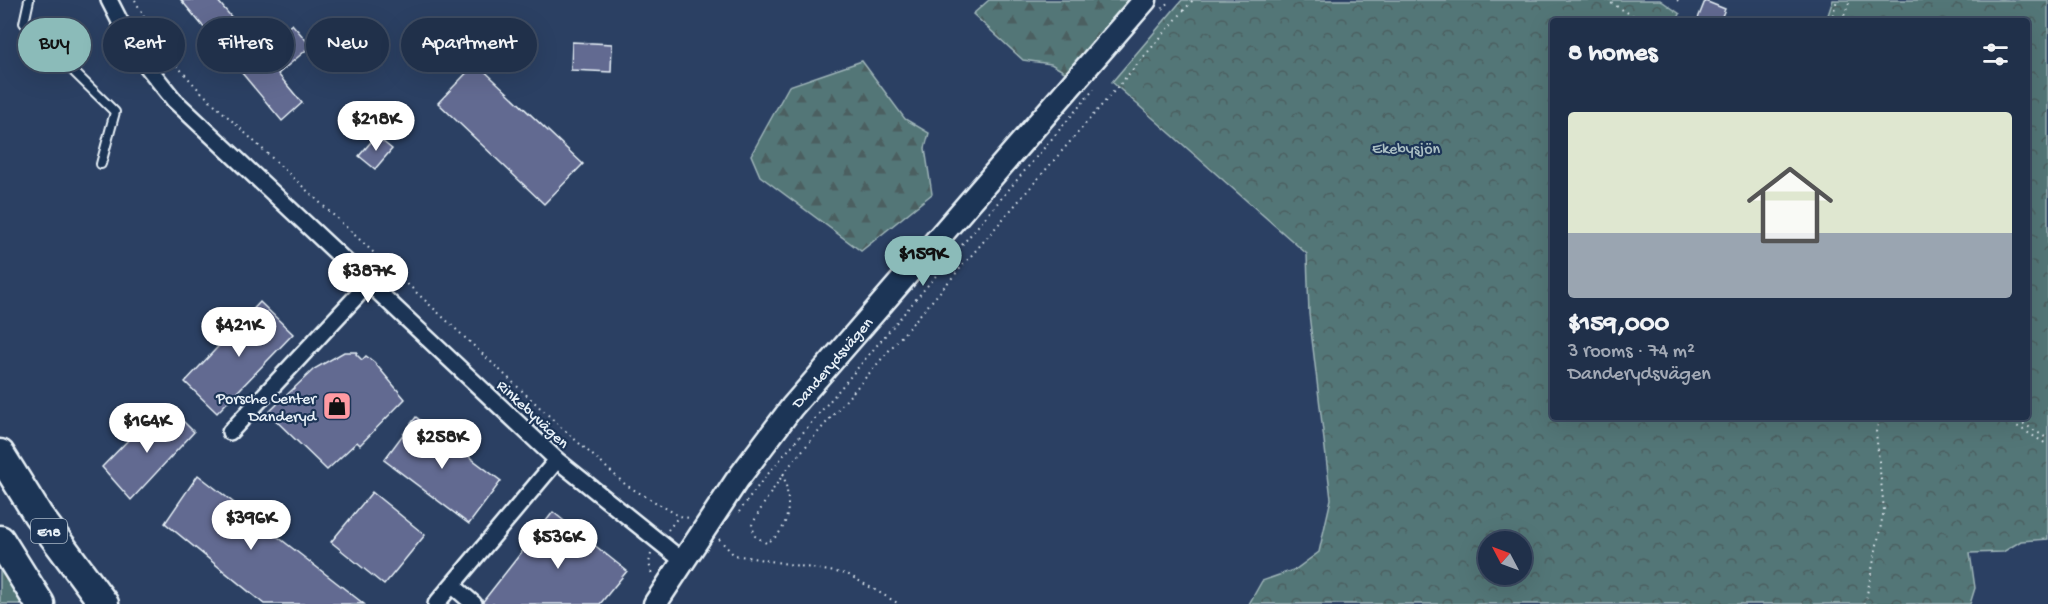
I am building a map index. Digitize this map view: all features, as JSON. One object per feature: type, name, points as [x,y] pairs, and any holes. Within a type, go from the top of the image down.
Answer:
[{"type":"highway","name":"E18","points":[[0,454],[38,515],[104,604]]},
{"type":"highway","points":[[0,477],[80,604]]},
{"type":"highway","points":[[0,540],[40,604]]},
{"type":"street","name":"Rinkebyvägen","points":[[109,0],[135,51],[174,100],[557,460],[683,561]]},
{"type":"street","name":"Danderydsvägen","points":[[655,604],[737,480],[792,407],[1154,4]]},
{"type":"street","points":[[230,432],[369,283]]},
{"type":"street","points":[[436,604],[557,460]]},
{"type":"street","points":[[452,585],[474,604]]},
{"type":"lane","points":[[29,0],[24,23],[115,112],[100,164]]},
{"type":"path","points":[[135,0],[159,46],[199,90],[626,485],[679,516]]},
{"type":"path","points":[[1154,4],[1170,0]]},
{"type":"path","points":[[783,474],[790,495],[783,528],[778,537],[766,543],[755,536],[752,525],[769,493],[783,474],[1193,0]]},
{"type":"path","points":[[1606,0],[1637,18]]},
{"type":"path","points":[[1832,18],[1837,0]]},
{"type":"path","points":[[1843,18],[1850,0]]},
{"type":"path","points":[[739,513],[770,472],[1100,82]]},
{"type":"path","points":[[1865,604],[1884,510],[1876,432],[1879,420]]},
{"type":"path","points":[[2007,420],[2048,445]]},
{"type":"path","points":[[2018,420],[2048,439]]},
{"type":"path","points":[[725,536],[723,542],[734,555],[847,574],[899,604]]},
{"type":"green space","points":[[989,0],[1129,0],[1068,74],[1051,64],[1023,60],[973,14]]},
{"type":"green space","name":"Ekebysjön","points":[[1182,0],[1660,0],[1680,14],[1678,18],[1550,18],[1550,420],[2030,420],[2030,18],[1827,18],[1833,0],[2048,0],[2048,539],[2021,541],[2003,552],[1970,553],[1975,588],[1970,604],[1249,604],[1262,581],[1296,569],[1319,552],[1331,499],[1309,314],[1307,254],[1112,82]]},
{"type":"green space","points":[[862,61],[905,119],[929,133],[925,148],[932,194],[861,251],[760,176],[751,155],[789,86]]},
{"type":"green space","points":[[0,563],[26,604],[0,604]]},
{"type":"building","points":[[181,0],[217,0],[232,18],[197,18]]},
{"type":"building","points":[[1705,1],[1725,9],[1721,18],[1698,18]]},
{"type":"building","points":[[294,26],[306,40],[306,50],[294,60]]},
{"type":"building","points":[[572,42],[612,44],[611,72],[571,70]]},
{"type":"building","points":[[241,72],[280,72],[278,74],[302,103],[282,121]]},
{"type":"building","points":[[467,72],[486,72],[583,164],[544,204],[438,103]]},
{"type":"building","points":[[376,136],[392,149],[375,169],[359,156]]},
{"type":"building","points":[[260,302],[293,334],[217,413],[185,382]]},
{"type":"building","name":"Porsche Center Danderyd","points":[[344,352],[357,352],[356,354],[362,360],[366,356],[374,362],[405,399],[360,445],[357,442],[327,470],[268,413],[314,369]]},
{"type":"building","points":[[172,410],[194,432],[131,500],[102,467],[139,429],[148,435]]},
{"type":"building","points":[[416,417],[501,481],[469,524],[384,460]]},
{"type":"building","points":[[198,475],[364,604],[264,604],[165,523]]},
{"type":"building","points":[[372,492],[425,535],[384,585],[331,542]]},
{"type":"building","points":[[553,512],[627,571],[600,604],[481,604]]},
{"type":"place","name":"Porsche Center Danderyd","points":[[337,406]]}]
